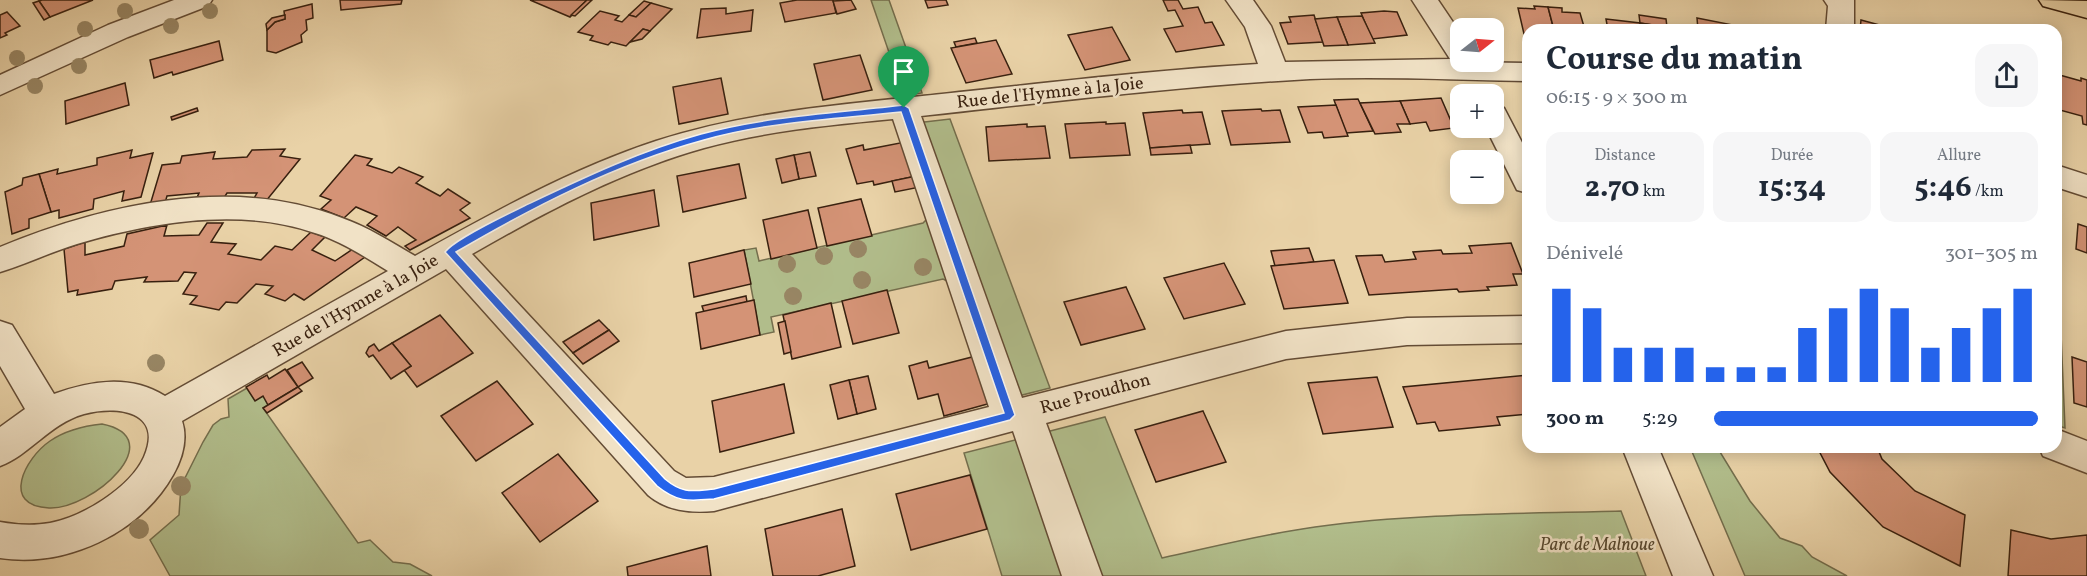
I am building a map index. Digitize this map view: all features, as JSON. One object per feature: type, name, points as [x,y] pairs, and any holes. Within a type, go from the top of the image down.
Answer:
[{"type":"main road","points":[[2052,0],[2087,10]]},
{"type":"street","points":[[0,86],[118,31],[199,0]]},
{"type":"street","points":[[1239,0],[1258,26],[1275,72]]},
{"type":"street","points":[[1425,0],[1450,39]]},
{"type":"street","points":[[1837,0],[1841,1],[1840,24]]},
{"type":"street","name":"Rue de l'Hymne à la Joie","points":[[162,415],[503,220],[631,161],[702,137],[766,124],[1172,78],[1450,63]]},
{"type":"street","name":"Rue de l'Hymne à la Joie","points":[[1504,68],[1522,71]]},
{"type":"street","points":[[904,108],[1017,414],[1082,576]]},
{"type":"street","points":[[1504,135],[1522,170]]},
{"type":"street","points":[[2062,178],[2087,186]]},
{"type":"street","points":[[0,260],[49,241],[116,223],[165,214],[239,209],[281,213],[317,220],[352,235],[414,272]]},
{"type":"street","name":"Rue Proudhon","points":[[450,252],[661,483],[679,494],[714,494],[1261,350],[1358,336],[1450,330],[1522,330]]},
{"type":"street","points":[[0,335],[46,415]]},
{"type":"street","points":[[0,450],[20,432],[46,415],[67,405],[93,398],[116,396],[136,398],[153,406],[162,415],[167,435],[163,456],[150,478],[131,500],[106,519],[74,536],[43,544],[14,545],[0,540]]},
{"type":"street","points":[[2062,447],[2087,457]]},
{"type":"street","points":[[1642,453],[1693,576]]},
{"type":"green space","points":[[871,0],[889,0],[922,93],[904,96]]},
{"type":"green space","points":[[950,119],[1050,388],[991,403],[949,282],[943,279],[771,317],[774,332],[760,335],[744,250],[756,248],[759,261],[923,223],[928,218],[899,125]]},
{"type":"green space","points":[[2062,357],[2065,428],[2062,427]]},
{"type":"green space","points":[[247,388],[255,400],[263,396],[268,405],[263,408],[358,543],[370,540],[393,562],[410,564],[432,576],[170,576],[150,540],[179,515],[181,486],[203,442],[213,425],[229,417],[228,399]]},
{"type":"green space","name":"Parc de Malnoue","points":[[1105,417],[1162,558],[1276,533],[1353,522],[1468,515],[1621,511],[1646,576],[1002,576],[964,453]]},
{"type":"green space","points":[[102,424],[122,432],[129,443],[127,457],[118,472],[85,498],[66,506],[49,508],[34,505],[25,499],[21,490],[22,480],[32,458],[41,449],[68,431]]},
{"type":"green space","points":[[1693,453],[1721,453],[1750,501],[1780,538],[1802,546],[1812,557],[1847,576],[1745,576]]},
{"type":"building","points":[[93,0],[50,17],[39,1]]},
{"type":"building","points":[[340,0],[402,0],[401,4],[341,10]]},
{"type":"building","points":[[530,0],[587,0],[570,17]]},
{"type":"building","points":[[587,0],[592,0],[575,16],[571,15]]},
{"type":"building","points":[[797,0],[833,0],[836,13],[785,22],[780,3]]},
{"type":"building","points":[[851,0],[856,9],[837,14],[833,1]]},
{"type":"building","points":[[925,0],[946,0],[948,5],[928,8]]},
{"type":"building","points":[[1163,0],[1178,0],[1183,9],[1198,7],[1205,23],[1212,22],[1224,45],[1176,52],[1164,29],[1183,26],[1175,10],[1168,11]]},
{"type":"building","points":[[39,1],[50,17],[44,20],[33,3]]},
{"type":"building","points":[[644,1],[651,3],[636,17],[629,15]]},
{"type":"building","points":[[651,3],[672,9],[650,31],[643,29],[626,46],[611,42],[608,45],[590,40],[593,36],[578,32],[600,11],[619,16],[615,20],[622,22],[629,15],[636,17]]},
{"type":"building","points":[[312,4],[313,18],[306,20],[307,30],[301,35],[302,42],[276,53],[267,51],[267,30],[275,22],[285,19],[284,11]]},
{"type":"building","points":[[1534,6],[1548,7],[1552,24],[1522,25],[1518,8],[1535,9]]},
{"type":"building","points":[[1548,7],[1562,8],[1562,12],[1580,13],[1583,24],[1552,24]]},
{"type":"building","points":[[726,8],[726,14],[753,10],[751,31],[697,38],[701,9]]},
{"type":"building","points":[[7,12],[20,26],[0,38],[0,15]]},
{"type":"building","points":[[1397,12],[1407,35],[1372,39],[1361,13]]},
{"type":"building","points":[[285,15],[285,19],[275,22],[267,30],[266,24],[272,18]]},
{"type":"building","points":[[1314,15],[1323,42],[1288,44],[1280,23],[1291,22],[1289,17]]},
{"type":"building","points":[[1639,15],[1666,19],[1667,24],[1647,24],[1640,23]]},
{"type":"building","points":[[1362,16],[1375,43],[1348,45],[1337,17]]},
{"type":"building","points":[[1337,17],[1348,45],[1324,46],[1315,19]]},
{"type":"building","points":[[1697,18],[1728,24],[1698,24]]},
{"type":"building","points":[[1606,19],[1640,24],[1607,24]]},
{"type":"building","points":[[1861,20],[1876,24],[1861,24]]},
{"type":"building","points":[[1112,27],[1130,60],[1085,70],[1068,35]]},
{"type":"building","points":[[643,29],[650,31],[642,39],[630,42]]},
{"type":"building","points":[[975,38],[977,43],[956,47],[954,42]]},
{"type":"building","points":[[996,40],[1012,74],[966,83],[951,48]]},
{"type":"building","points":[[219,41],[223,60],[173,75],[172,72],[154,78],[150,60]]},
{"type":"building","points":[[860,55],[872,90],[823,100],[814,64]]},
{"type":"building","points":[[2062,76],[2081,81],[2081,78],[2087,80],[2087,125],[2083,124],[2082,116],[2062,111]]},
{"type":"building","points":[[721,78],[728,114],[679,124],[673,87]]},
{"type":"building","points":[[125,83],[129,105],[66,124],[65,101]]},
{"type":"building","points":[[1441,98],[1450,119],[1450,128],[1430,131],[1426,122],[1410,124],[1400,101]]},
{"type":"building","points":[[1358,99],[1373,131],[1346,133],[1334,100]]},
{"type":"building","points":[[1400,101],[1410,124],[1397,124],[1401,132],[1375,134],[1360,103]]},
{"type":"building","points":[[1336,105],[1348,136],[1324,138],[1322,132],[1308,133],[1298,107]]},
{"type":"building","points":[[197,108],[198,111],[172,120],[171,117]]},
{"type":"building","points":[[1261,109],[1262,111],[1280,110],[1290,142],[1231,145],[1222,111]]},
{"type":"building","points":[[1182,110],[1183,113],[1202,112],[1210,144],[1150,148],[1143,113]]},
{"type":"building","points":[[1106,122],[1106,124],[1125,123],[1130,155],[1070,158],[1065,124]]},
{"type":"building","points":[[1027,124],[1027,127],[1045,126],[1050,158],[989,161],[986,127]]},
{"type":"building","points":[[905,142],[916,176],[874,185],[873,181],[857,184],[846,149],[863,145],[864,150]]},
{"type":"building","points":[[1190,145],[1192,153],[1151,155],[1150,148]]},
{"type":"building","points":[[285,149],[280,156],[300,159],[266,201],[253,200],[257,193],[227,193],[222,201],[195,202],[199,193],[167,196],[165,203],[150,205],[162,165],[180,163],[182,156],[215,152],[213,159],[247,157],[252,150]]},
{"type":"building","points":[[132,150],[130,158],[153,153],[141,197],[122,201],[124,191],[94,199],[93,209],[59,218],[59,210],[51,212],[39,174],[58,169],[57,174],[97,165],[97,158]]},
{"type":"building","points":[[810,152],[816,176],[799,179],[794,155]]},
{"type":"building","points":[[355,155],[372,159],[367,165],[392,173],[399,167],[423,177],[416,183],[440,196],[448,189],[470,203],[460,210],[470,218],[410,250],[405,246],[416,240],[398,227],[386,236],[367,225],[377,216],[356,207],[344,218],[321,209],[331,200],[320,196]]},
{"type":"building","points":[[794,155],[799,179],[782,183],[776,159]]},
{"type":"building","points":[[739,164],[746,198],[683,212],[677,176]]},
{"type":"building","points":[[39,174],[51,212],[29,219],[29,228],[12,234],[5,192],[22,185],[23,178]]},
{"type":"building","points":[[916,176],[920,187],[895,192],[892,181]]},
{"type":"building","points":[[654,190],[659,226],[594,240],[591,203]]},
{"type":"building","points":[[861,199],[872,236],[827,246],[818,208]]},
{"type":"building","points":[[808,210],[817,248],[771,259],[763,220]]},
{"type":"building","points":[[207,223],[223,223],[211,242],[236,244],[228,254],[261,260],[275,246],[292,250],[311,232],[325,237],[312,250],[335,261],[353,249],[365,257],[304,300],[294,294],[285,301],[265,294],[273,286],[256,284],[237,303],[226,302],[219,310],[190,304],[197,296],[183,294],[196,273],[184,272],[178,281],[144,282],[147,277],[115,281],[112,289],[77,295],[78,290],[68,292],[64,249],[85,242],[85,255],[124,246],[127,234],[167,225],[164,236],[199,235]]},
{"type":"building","points":[[2078,224],[2087,227],[2087,253],[2076,249]]},
{"type":"building","points":[[1511,243],[1522,271],[1522,274],[1513,274],[1517,285],[1487,287],[1489,290],[1459,292],[1457,289],[1369,295],[1356,256],[1382,255],[1385,262],[1416,259],[1413,252],[1441,250],[1443,254],[1472,253],[1469,246]]},
{"type":"building","points":[[1309,248],[1314,262],[1275,266],[1271,251]]},
{"type":"building","points":[[744,250],[751,284],[694,297],[689,263]]},
{"type":"building","points":[[1334,260],[1348,303],[1284,309],[1271,266]]},
{"type":"building","points":[[1224,263],[1245,304],[1184,319],[1164,278]]},
{"type":"building","points":[[1126,287],[1145,329],[1081,345],[1064,302]]},
{"type":"building","points":[[887,290],[899,333],[853,344],[842,301]]},
{"type":"building","points":[[746,296],[747,302],[704,312],[702,306]]},
{"type":"building","points":[[754,300],[760,335],[701,349],[696,313]]},
{"type":"building","points":[[831,303],[841,347],[792,359],[783,315]]},
{"type":"building","points":[[440,315],[473,353],[417,387],[404,370],[411,366],[392,343]]},
{"type":"building","points":[[599,320],[609,330],[573,353],[563,342]]},
{"type":"building","points":[[785,321],[791,352],[784,354],[778,323]]},
{"type":"building","points":[[609,330],[619,341],[583,364],[573,353]]},
{"type":"building","points":[[392,343],[411,366],[391,379],[373,355],[369,357],[366,353],[374,344],[379,351]]},
{"type":"building","points":[[976,356],[991,403],[944,416],[938,394],[918,399],[909,366],[927,361],[929,368]]},
{"type":"building","points":[[2072,357],[2087,362],[2087,407],[2074,403]]},
{"type":"building","points":[[302,362],[313,378],[298,387],[287,370]]},
{"type":"building","points":[[285,369],[298,387],[268,405],[263,396],[255,401],[246,387],[267,375],[269,379]]},
{"type":"building","points":[[868,376],[876,409],[857,414],[849,380]]},
{"type":"building","points":[[1522,376],[1522,415],[1497,417],[1500,425],[1439,431],[1435,422],[1417,424],[1403,387]]},
{"type":"building","points":[[1377,377],[1393,427],[1323,434],[1308,383]]},
{"type":"building","points":[[849,380],[857,414],[838,419],[830,385]]},
{"type":"building","points":[[497,381],[533,424],[476,461],[441,416]]},
{"type":"building","points":[[784,384],[794,433],[720,452],[712,401]]},
{"type":"building","points":[[298,387],[302,391],[267,413],[263,408]]},
{"type":"building","points":[[1203,411],[1226,462],[1156,482],[1135,430]]},
{"type":"building","points":[[1820,453],[1880,453],[1882,459],[1915,491],[1965,515],[1960,566],[1883,527],[1830,472]]},
{"type":"building","points":[[558,454],[598,501],[540,542],[502,493]]},
{"type":"building","points":[[970,475],[987,529],[911,550],[896,494]]},
{"type":"building","points":[[842,509],[855,566],[818,576],[773,576],[765,529]]},
{"type":"building","points":[[2011,530],[2051,539],[2087,535],[2087,576],[2008,576]]},
{"type":"building","points":[[707,546],[711,576],[628,576],[627,567]]},
{"type":"route","points":[[904,108],[1010,415],[714,494],[685,496],[673,493],[661,483],[450,252],[503,220],[544,200],[666,148],[722,132],[766,124],[904,108]]}]
